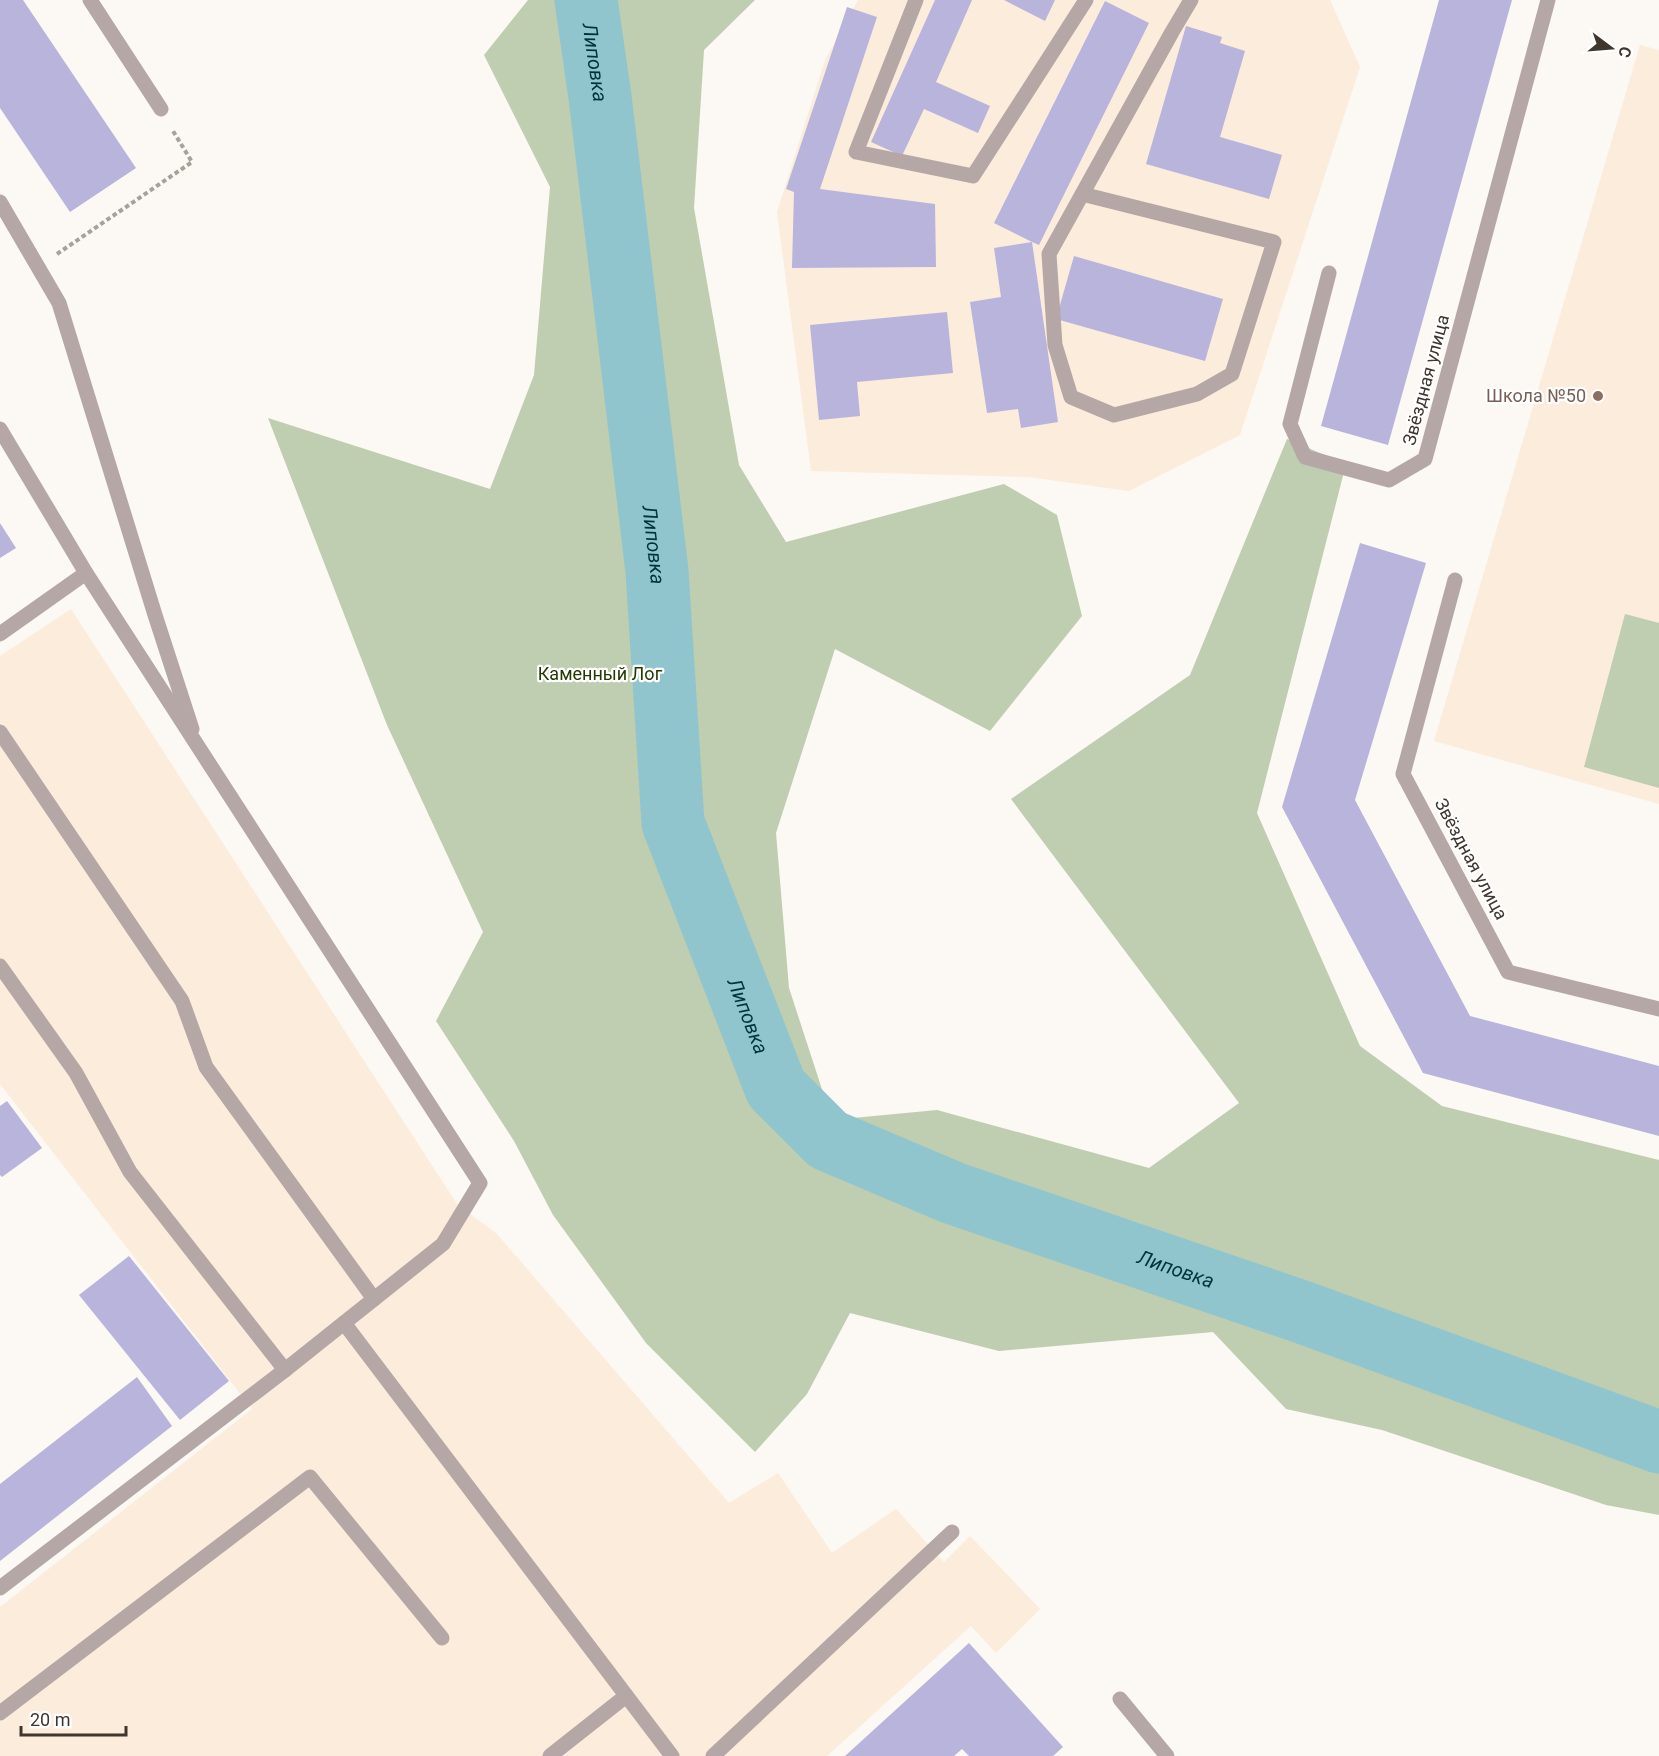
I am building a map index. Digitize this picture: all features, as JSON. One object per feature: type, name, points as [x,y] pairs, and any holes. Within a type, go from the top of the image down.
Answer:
[{"type":"street","points":[[90,0],[161,109]]},
{"type":"street","points":[[916,0],[856,152],[973,176],[1086,0]]},
{"type":"street","points":[[1082,194],[1274,242],[1232,374],[1197,394],[1114,415],[1071,397],[1055,345],[1049,254],[1082,194],[1191,0]]},
{"type":"street","name":"Звёздная улица","points":[[1329,273],[1290,424],[1305,457],[1389,480],[1425,459],[1548,0]]},
{"type":"street","points":[[0,202],[58,303],[154,615],[199,750]]},
{"type":"street","points":[[0,429],[86,573],[480,1183],[443,1244],[285,1370],[0,1588]]},
{"type":"street","points":[[0,634],[86,573]]},
{"type":"street","name":"Звёздная улица","points":[[1455,580],[1403,774],[1508,972],[1659,1009]]},
{"type":"street","points":[[0,732],[182,1000],[206,1067],[374,1299]]},
{"type":"street","points":[[0,966],[76,1073],[130,1173],[285,1370]]},
{"type":"street","points":[[344,1323],[672,1756]]},
{"type":"street","points":[[0,1713],[310,1477],[442,1638]]},
{"type":"street","points":[[713,1756],[952,1532]]},
{"type":"street","points":[[550,1756],[626,1696]]},
{"type":"street","points":[[1120,1699],[1167,1756]]},
{"type":"path","points":[[38,267],[192,162],[161,109]]},
{"type":"shaded area","points":[[858,0],[1330,0],[1360,67],[1240,435],[1129,491],[1029,477],[811,471],[777,212],[825,60]]},
{"type":"shaded area","name":"Школа №50","points":[[1640,45],[1659,50],[1659,804],[1434,741]]},
{"type":"shaded area","points":[[71,609],[457,1204],[497,1234],[729,1503],[778,1473],[832,1553],[896,1509],[944,1562],[970,1536],[1040,1609],[996,1653],[971,1626],[827,1756],[0,1756],[0,1607],[252,1409],[0,1084],[0,656]]},
{"type":"green space","name":"Каменный Лог","points":[[528,0],[755,0],[704,50],[694,208],[739,465],[786,542],[1004,484],[1057,515],[1082,616],[990,731],[835,649],[776,833],[789,988],[832,1120],[937,1110],[1149,1168],[1239,1103],[1011,799],[1190,675],[1287,439],[1346,464],[1257,813],[1360,1046],[1442,1106],[1659,1160],[1659,1515],[1606,1505],[1382,1430],[1286,1409],[1213,1332],[999,1351],[850,1313],[807,1394],[755,1452],[646,1343],[553,1215],[514,1141],[436,1021],[483,932],[387,725],[268,418],[490,489],[534,375],[550,187],[484,55]]},
{"type":"green space","points":[[1625,614],[1659,623],[1659,788],[1584,767]]},
{"type":"building","points":[[0,0],[23,0],[136,168],[70,212],[0,108]]},
{"type":"building","points":[[935,0],[972,0],[936,82],[990,106],[978,133],[924,109],[902,156],[871,142]]},
{"type":"building","points":[[1004,0],[1055,0],[1045,21]]},
{"type":"building","points":[[1439,0],[1512,0],[1388,445],[1321,426]]},
{"type":"building","points":[[1105,1],[1149,23],[1039,245],[994,223]]},
{"type":"building","points":[[847,7],[877,17],[820,189],[935,204],[936,267],[792,268],[794,192],[786,189]]},
{"type":"building","points":[[1186,26],[1222,37],[1220,43],[1245,51],[1220,137],[1282,155],[1269,199],[1146,164]]},
{"type":"building","points":[[1032,242],[1058,422],[1021,428],[1018,409],[987,413],[970,302],[1001,297],[994,248]]},
{"type":"building","points":[[1074,256],[1223,299],[1205,361],[1056,319]]},
{"type":"building","points":[[947,312],[953,373],[857,382],[860,416],[819,420],[810,325]]},
{"type":"building","points":[[0,523],[16,548],[0,558]]},
{"type":"building","points":[[1360,543],[1426,563],[1355,800],[1470,1016],[1659,1066],[1659,1136],[1423,1073],[1282,807]]},
{"type":"building","points":[[7,1101],[42,1148],[2,1177],[0,1175],[0,1106]]},
{"type":"building","points":[[129,1256],[229,1381],[180,1420],[79,1295]]},
{"type":"building","points":[[137,1377],[172,1426],[0,1561],[0,1484]]},
{"type":"building","points":[[969,1643],[1063,1747],[1053,1756],[969,1756],[962,1749],[954,1756],[845,1756]]},
{"type":"waterway","name":"Липовка","points":[[586,0],[600,97],[657,571],[673,823],[776,1088],[828,1140],[953,1193],[1302,1312],[1659,1442]]},
{"type":"place","name":"Школа №50","points":[[1598,396]]}]
